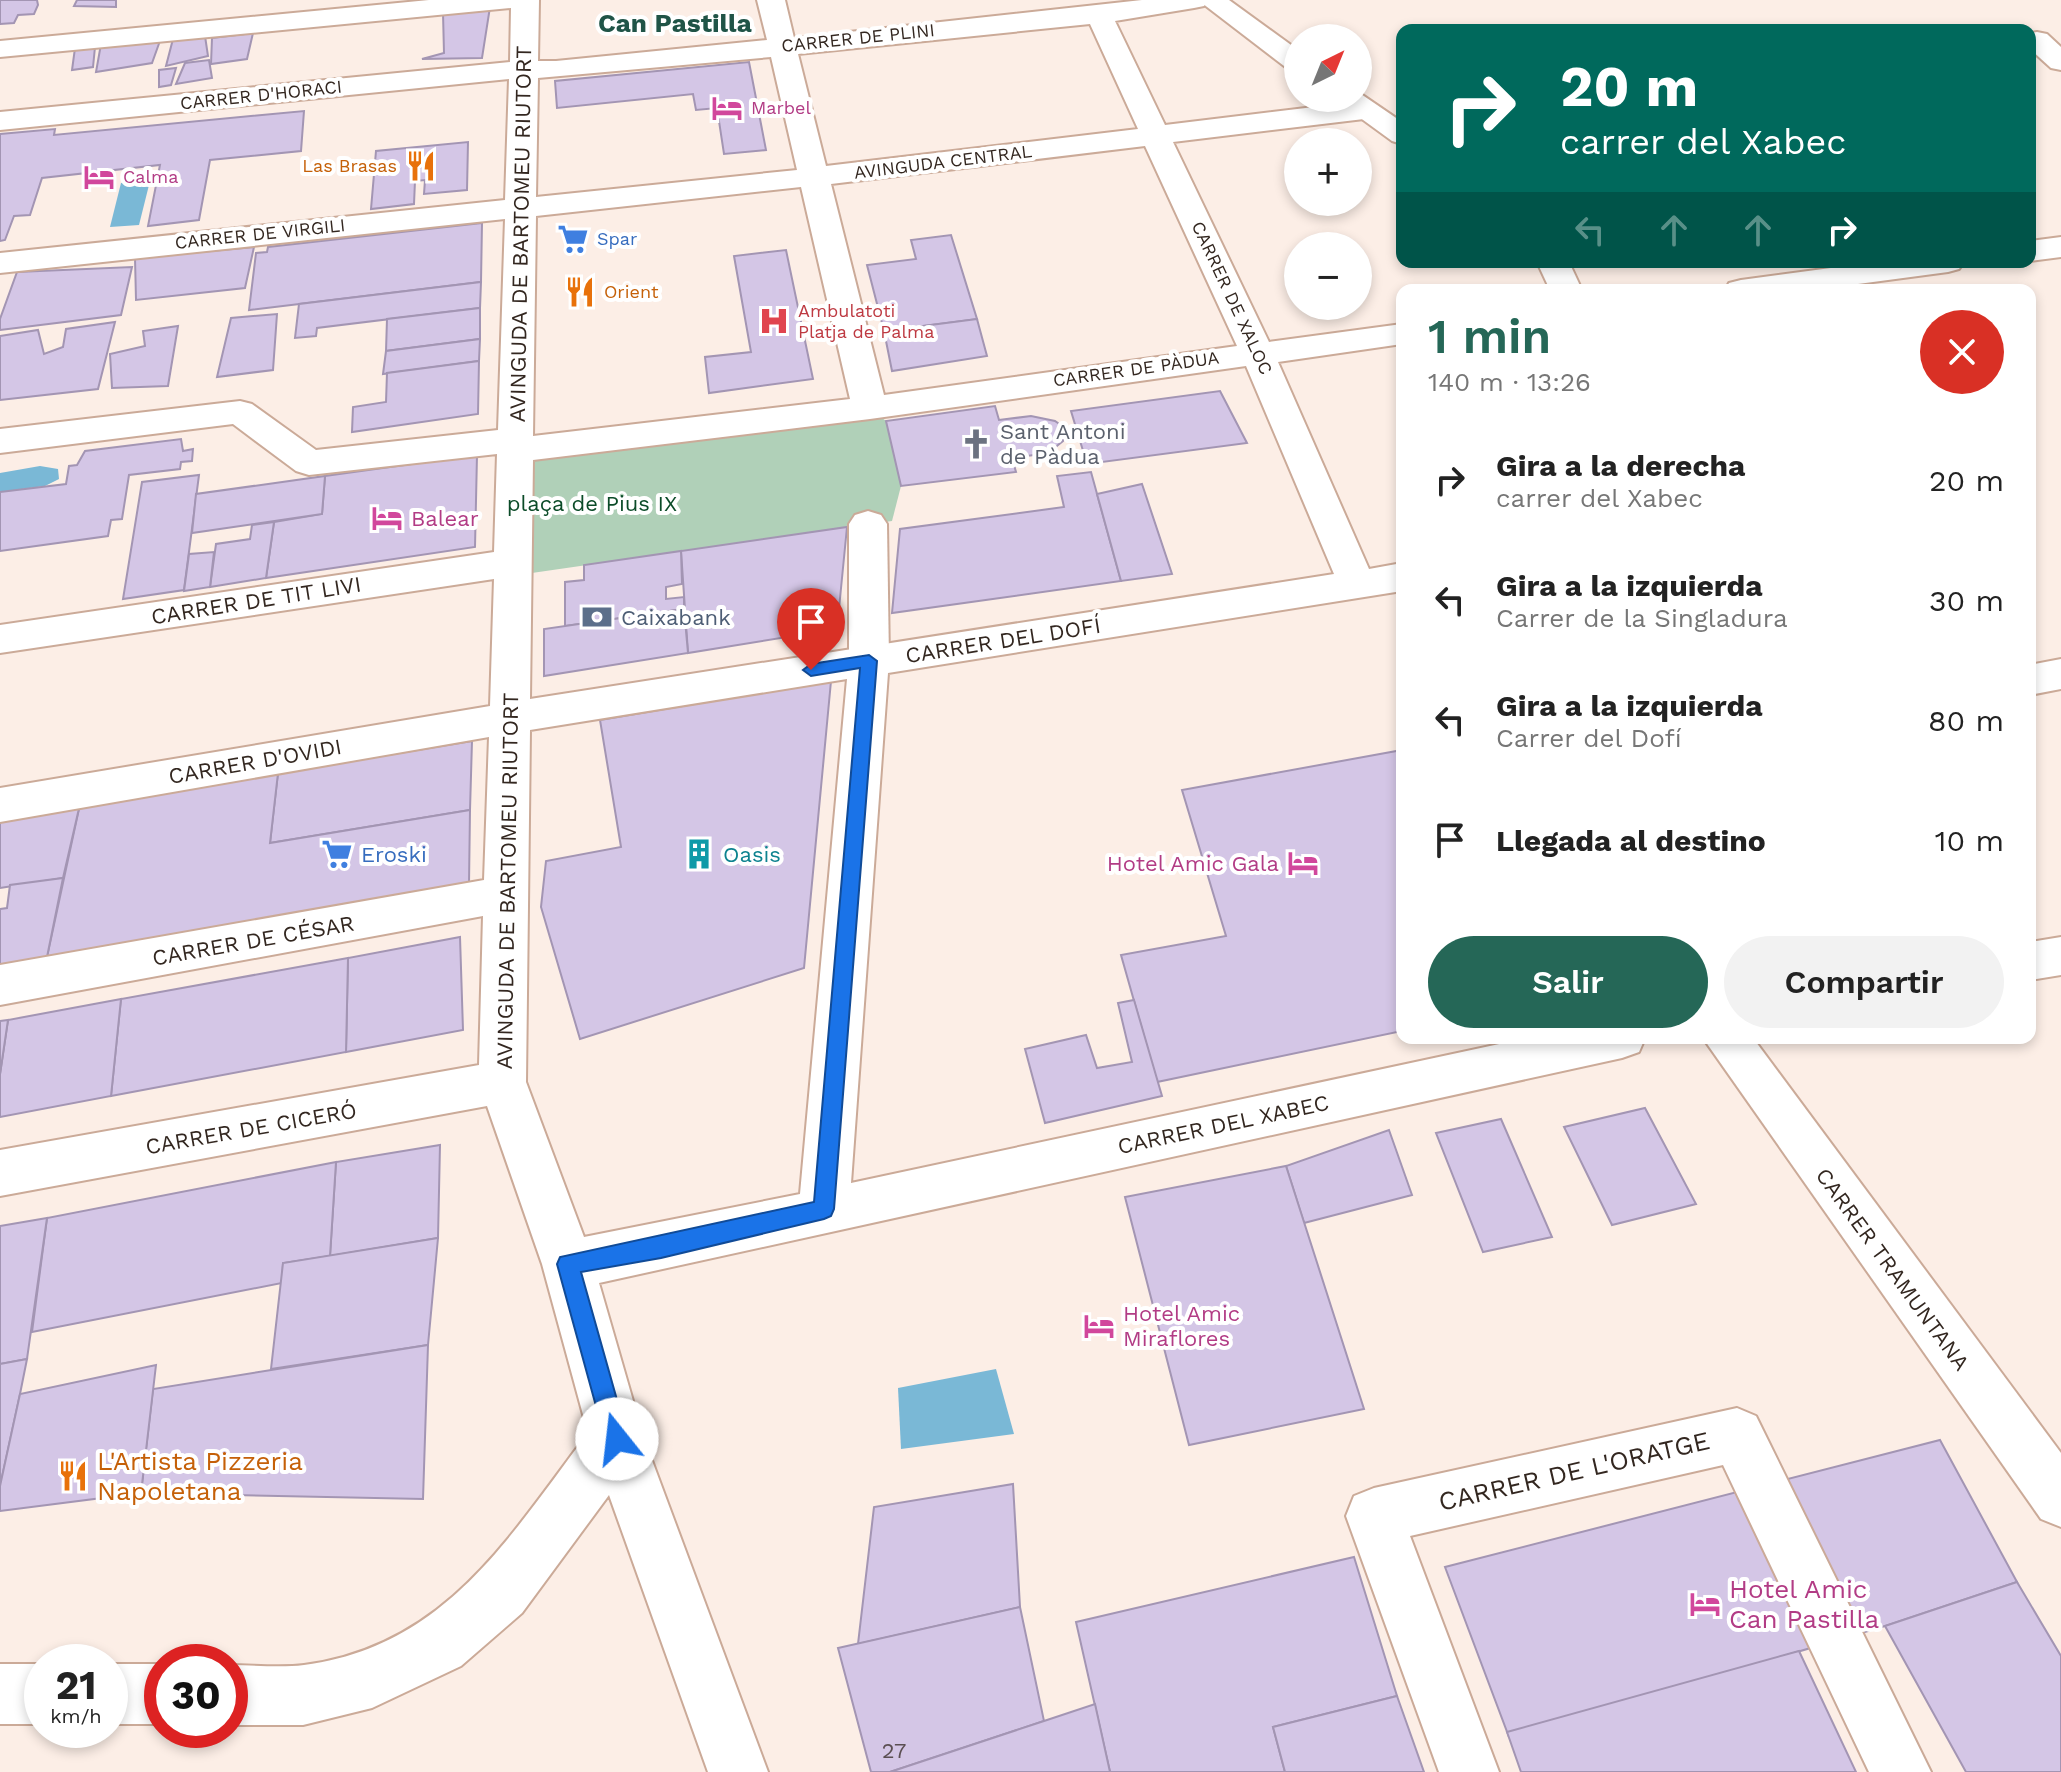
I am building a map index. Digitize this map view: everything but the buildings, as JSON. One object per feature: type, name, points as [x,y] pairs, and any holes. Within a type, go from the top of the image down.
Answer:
[{"type":"street","points":[[0,49],[515,0]]},
{"type":"street","name":"AVINGUDA DE BARTOMEU RIUTORT","points":[[525,0],[502,1082],[568,1264],[617,1439],[738,1772]]},
{"type":"street","points":[[0,441],[240,412],[309,463],[870,408],[771,0]]},
{"type":"street","name":"CARRER DE PLINI","points":[[522,69],[556,70],[1099,15],[1194,0]]},
{"type":"street","points":[[1212,0],[1284,53]]},
{"type":"street","name":"CARRER DE XALOC","points":[[1099,15],[1257,352],[1357,584]]},
{"type":"street","points":[[2037,40],[2061,62]]},
{"type":"street","name":"CARRER D'HORACI","points":[[0,121],[522,69]]},
{"type":"street","name":"AVINGUDA CENTRAL","points":[[521,206],[813,177],[1157,136],[1306,112]]},
{"type":"street","points":[[1367,112],[1396,131]]},
{"type":"street","name":"CARRER DE VIRGILI","points":[[0,263],[521,206]]},
{"type":"street","points":[[2036,250],[2061,247]]},
{"type":"street","points":[[1785,284],[1904,268]]},
{"type":"street","name":"CARRER DE PÀDUA","points":[[870,408],[1396,335]]},
{"type":"street","points":[[568,1264],[661,1248],[824,1209],[869,661],[868,524]]},
{"type":"street","name":"CARRER DE TIT LIVI","points":[[0,639],[511,563]]},
{"type":"street","name":"CARRER DEL DOFÍ","points":[[510,718],[1396,578]]},
{"type":"street","points":[[2036,679],[2061,674]]},
{"type":"street","name":"CARRER D'OVIDI","points":[[0,805],[510,718]]},
{"type":"street","name":"CARRER DE CÉSAR","points":[[0,985],[506,894]]},
{"type":"street","points":[[2036,960],[2061,956]]},
{"type":"street","name":"CARRER DEL XABEC","points":[[824,1209],[1594,1044]]},
{"type":"street","name":"CARRER TRAMUNTANA","points":[[1730,1044],[2061,1499]]},
{"type":"street","name":"CARRER DE CICERÓ","points":[[0,1173],[502,1082]]},
{"type":"street","name":"CARRER DE L'ORATGE","points":[[1469,1772],[1374,1516],[1737,1435],[1901,1772]]},
{"type":"street","points":[[248,1695],[303,1695],[372,1678],[440,1645],[502,1593],[617,1439]]},
{"type":"street","points":[[0,1694],[24,1694]]},
{"type":"green space","name":"plaça de Pius IX","points":[[869,408],[886,421],[901,486],[892,521],[511,576],[516,450]]},
{"type":"water","points":[[150,181],[139,225],[110,227],[121,183]]},
{"type":"water","points":[[40,466],[58,469],[59,479],[45,486],[0,492],[0,473]]},
{"type":"water","points":[[996,1369],[1014,1434],[901,1449],[898,1388]]},
{"type":"place","name":"Marbel","points":[[727,108]]},
{"type":"place","name":"Las Brasas","points":[[421,166]]},
{"type":"place","name":"Calma","points":[[99,177]]},
{"type":"place","name":"Spar","points":[[573,239]]},
{"type":"place","name":"Orient","points":[[580,292]]},
{"type":"place","name":"Ambulatoti Platja de Palma","points":[[774,321]]},
{"type":"place","name":"Sant Antoni de Pàdua","points":[[976,444]]},
{"type":"place","name":"Balear","points":[[387,518]]},
{"type":"place","name":"Caixabank","points":[[597,617]]},
{"type":"place","name":"Eroski","points":[[337,854]]},
{"type":"place","name":"Oasis","points":[[699,854]]},
{"type":"place","name":"Hotel Amic Gala","points":[[1303,863]]},
{"type":"place","name":"Hotel Amic Miraflores","points":[[1099,1326]]},
{"type":"place","name":"L'Artista Pizzeria Napoletana","points":[[73,1476]]},
{"type":"place","name":"Hotel Amic Can Pastilla","points":[[1705,1604]]},
{"type":"district","name":"Can Pastilla","points":[[675,23]]},
{"type":"route","points":[[617,1439],[568,1264],[661,1248],[824,1209],[869,661],[811,670]]}]
